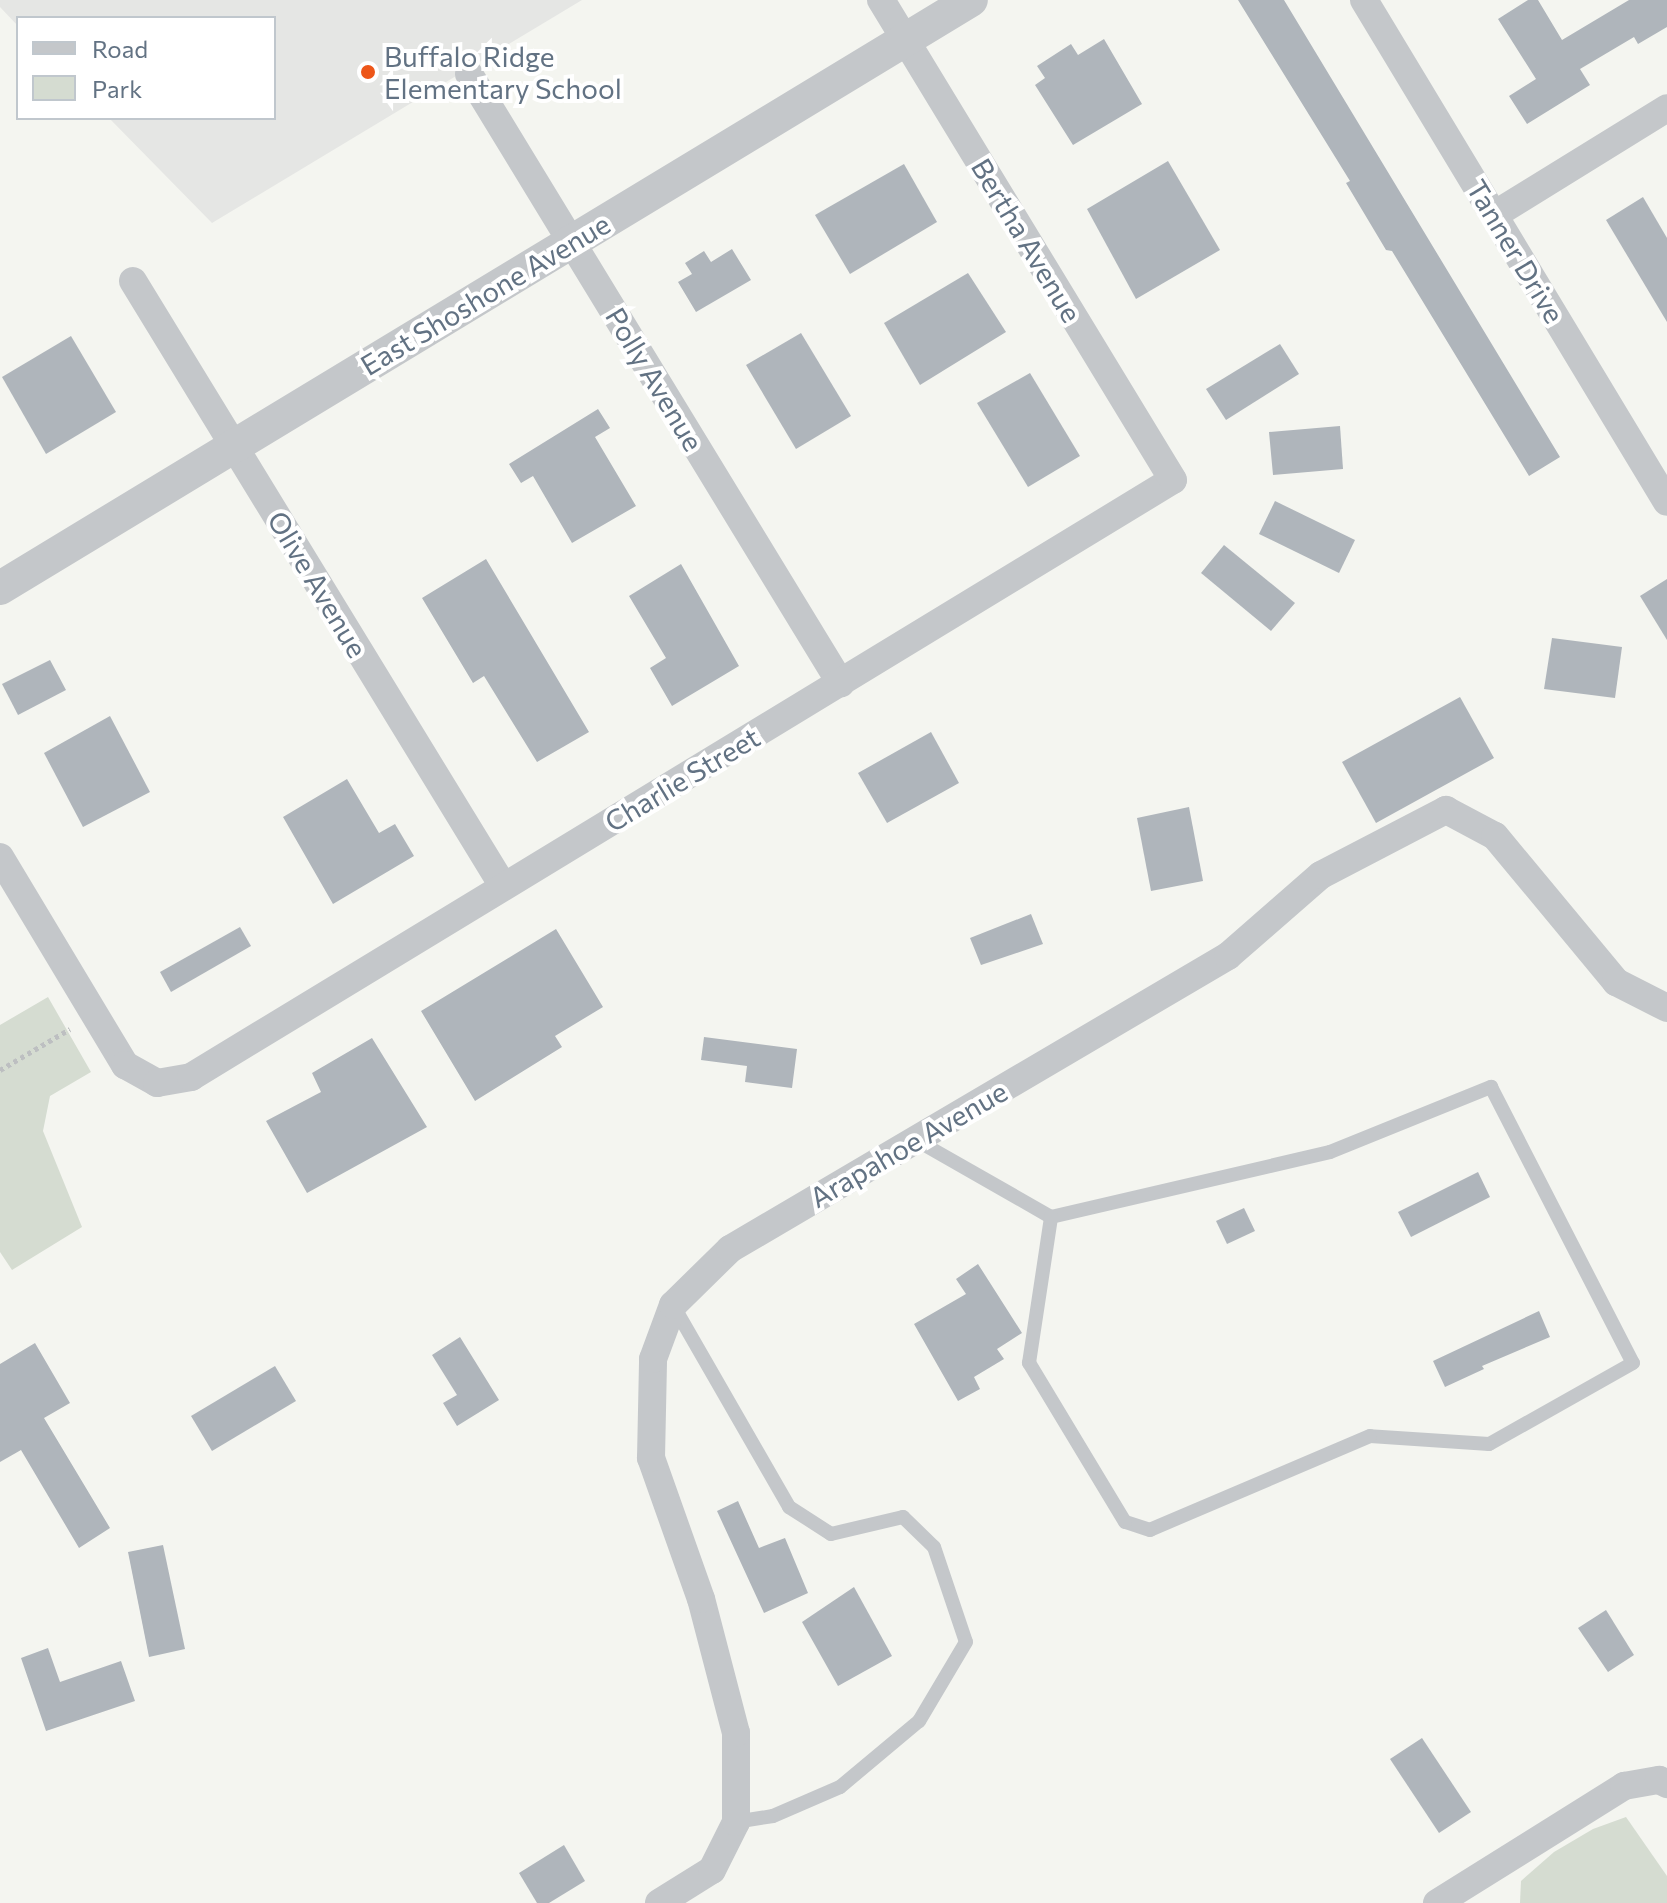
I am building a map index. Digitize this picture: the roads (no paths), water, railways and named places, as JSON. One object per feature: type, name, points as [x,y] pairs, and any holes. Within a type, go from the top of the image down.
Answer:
[{"type":"street","name":"Bertha Avenue","points":[[881,0],[1173,480]]},
{"type":"street","name":"East Shoshone Avenue","points":[[0,588],[233,444],[971,0]]},
{"type":"street","name":"Tanner Drive","points":[[1364,0],[1667,502]]},
{"type":"street","name":"Polly Avenue","points":[[469,74],[841,684]]},
{"type":"street","points":[[1494,215],[1667,108]]},
{"type":"street","name":"Olive Avenue","points":[[133,281],[503,886]]},
{"type":"street","name":"Charlie Street","points":[[0,857],[125,1065],[157,1083],[191,1077],[1173,480]]},
{"type":"street","name":"Arapahoe Avenue","points":[[659,1903],[712,1870],[736,1822],[736,1733],[701,1599],[651,1458],[653,1359],[673,1305],[730,1249],[1228,956],[1321,875],[1446,810],[1495,836],[1616,982],[1667,1008]]},
{"type":"street","points":[[1437,1903],[1624,1786],[1659,1780],[1667,1784]]},
{"type":"lane","points":[[916,1140],[1051,1217],[1330,1152],[1491,1087],[1633,1363],[1489,1444],[1370,1436],[1150,1530],[1125,1522],[1029,1363],[1051,1217]]},
{"type":"lane","points":[[673,1305],[789,1507],[831,1534],[903,1517],[934,1547],[966,1642],[919,1721],[840,1787],[773,1816],[736,1822]]},
{"type":"place","name":"Buffalo Ridge Elementary School","points":[[368,72]]}]
